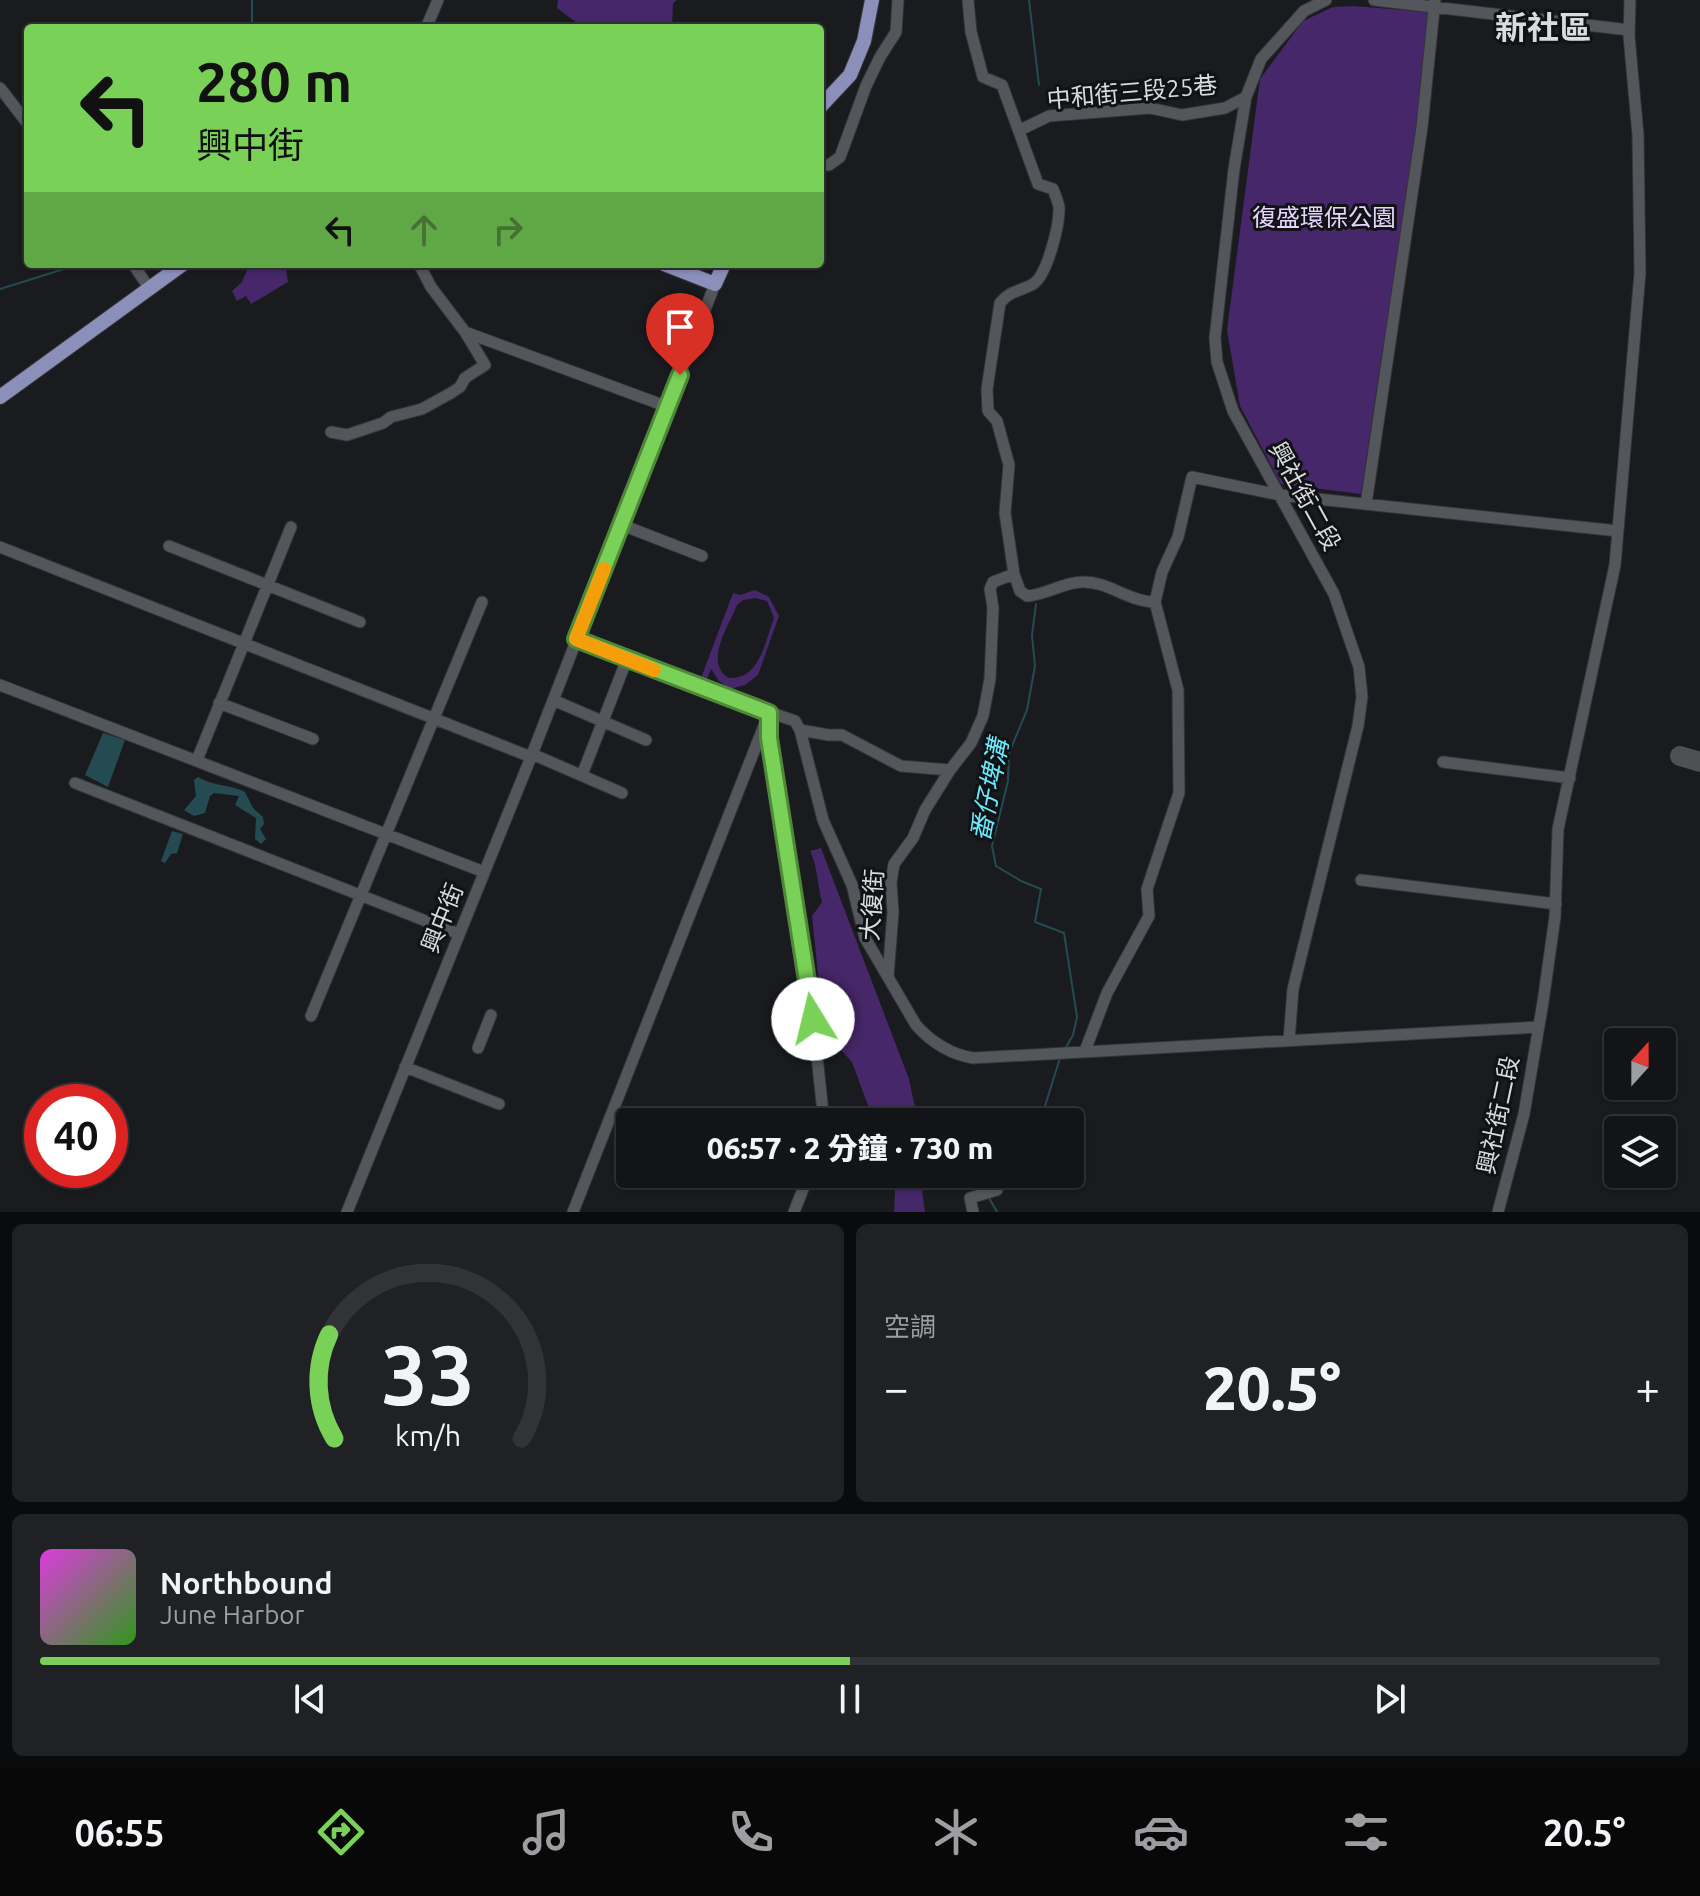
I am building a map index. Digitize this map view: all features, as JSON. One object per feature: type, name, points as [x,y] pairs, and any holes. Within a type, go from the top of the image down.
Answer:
[{"type":"main road","points":[[824,103],[850,75],[864,41],[872,0]]},
{"type":"main road","points":[[0,397],[177,268]]},
{"type":"main road","points":[[674,268],[715,284],[722,268]]},
{"type":"street","points":[[428,24],[438,0]]},
{"type":"street","points":[[824,165],[840,157],[866,86],[896,32],[898,0]]},
{"type":"street","points":[[968,0],[971,32],[983,77],[1002,85],[1038,184],[1053,189],[1059,205],[1053,242],[1042,275],[1034,284],[1006,296],[1000,303],[987,389],[988,411],[997,421],[1009,465],[1005,513],[1014,574],[1020,591],[1027,596],[1081,581],[1100,584],[1127,597],[1155,602]]},
{"type":"street","name":"興社街二段","points":[[1289,1040],[1293,989],[1358,726],[1362,697],[1359,667],[1334,594],[1233,411],[1217,362],[1215,338],[1234,169],[1246,97],[1261,59],[1304,11],[1326,0]]},
{"type":"street","points":[[1374,0],[1434,4],[1629,30]]},
{"type":"street","name":"興社街二段","points":[[1498,1212],[1524,1114],[1538,1027],[1556,904],[1558,829],[1615,565],[1640,273],[1638,135],[1629,30],[1630,0]]},
{"type":"street","points":[[1366,504],[1422,127],[1434,4]]},
{"type":"street","points":[[0,88],[24,119]]},
{"type":"street","name":"中和街三段25巷","points":[[1020,130],[1049,116],[1150,108],[1182,115],[1225,108],[1246,97]]},
{"type":"street","points":[[136,268],[149,288]]},
{"type":"street","points":[[331,432],[347,435],[391,417],[430,406],[460,387],[465,378],[485,365],[421,268]]},
{"type":"street","name":"興中街","points":[[347,1212],[553,700],[715,284]]},
{"type":"street","points":[[465,332],[668,407]]},
{"type":"street","points":[[1085,1051],[1107,993],[1149,916],[1147,889],[1179,793],[1178,690],[1155,602],[1162,572],[1178,537],[1192,477],[1280,495],[1618,531]]},
{"type":"street","points":[[622,525],[702,556]]},
{"type":"street","points":[[197,760],[291,527]]},
{"type":"street","points":[[169,546],[360,622]]},
{"type":"street","points":[[0,547],[622,793]]},
{"type":"street","name":"大復街","points":[[888,977],[894,864],[913,838],[925,810],[950,770],[971,743],[983,716],[993,645],[990,589],[993,582],[1014,574]]},
{"type":"street","points":[[311,1016],[482,602]]},
{"type":"street","points":[[576,639],[795,721],[800,730],[842,735],[901,766],[950,770]]},
{"type":"street","points":[[582,775],[627,659]]},
{"type":"street","points":[[0,685],[484,872]]},
{"type":"street","points":[[553,700],[646,740]]},
{"type":"street","points":[[219,703],[313,739]]},
{"type":"street","points":[[769,713],[769,738],[813,1019],[823,1108]]},
{"type":"street","points":[[573,1212],[769,713]]},
{"type":"street","name":"大復街","points":[[800,730],[823,820],[852,885],[865,938],[888,977]]},
{"type":"street","points":[[1443,762],[1570,778]]},
{"type":"street","points":[[75,783],[459,934]]},
{"type":"street","points":[[1361,880],[1556,904]]},
{"type":"street","name":"興社街二段","points":[[888,977],[916,1025],[927,1037],[960,1056],[973,1058],[1538,1027]]},
{"type":"street","points":[[478,1048],[491,1015]]},
{"type":"street","points":[[405,1067],[499,1104]]},
{"type":"street","points":[[794,1212],[803,1188]]},
{"type":"street","points":[[973,1212],[970,1198],[997,1190]]},
{"type":"green space","points":[[558,0],[677,0],[673,3],[672,24],[579,24],[557,8]]},
{"type":"green space","name":"復盛環保公園","points":[[1333,7],[1430,12],[1402,251],[1383,347],[1361,494],[1281,484],[1240,406],[1227,330],[1260,79],[1303,21]]},
{"type":"green space","points":[[248,268],[286,268],[288,282],[251,304],[246,296],[237,301],[232,291],[242,282]]},
{"type":"green space","points":[[755,590],[769,597],[779,616],[758,675],[745,685],[730,689],[719,681],[711,669],[706,681],[701,678],[733,593],[740,595]],"holes":[[[755,598],[767,601],[774,618],[760,657],[748,673],[729,678],[718,663],[718,654],[737,605],[743,600]]]},
{"type":"green space","points":[[821,848],[909,1079],[915,1108],[869,1108],[852,1062],[824,1032],[812,916],[822,902],[810,851]]},
{"type":"green space","points":[[894,1188],[924,1188],[925,1212],[894,1212]]},
{"type":"water","points":[[103,733],[125,740],[108,787],[85,775]]},
{"type":"water","points":[[198,777],[245,792],[253,808],[263,817],[264,824],[260,829],[266,839],[261,844],[255,839],[256,818],[235,805],[239,796],[214,793],[210,796],[205,813],[194,816],[184,810],[196,796],[194,780]]},
{"type":"water","points":[[172,831],[183,834],[177,853],[171,854],[165,863],[161,861]]},
{"type":"waterway","points":[[252,0],[252,24]]},
{"type":"waterway","points":[[1029,0],[1039,85]]},
{"type":"waterway","points":[[0,289],[67,268]]},
{"type":"waterway","name":"番仔埤溝","points":[[1036,604],[1032,635],[1035,666],[1027,710],[1009,753],[1008,781],[992,846],[996,866],[1041,889],[1035,922],[1064,933],[1077,1017],[1073,1035],[1065,1049]]},
{"type":"waterway","name":"番仔埤溝","points":[[1044,1108],[1060,1058]]},
{"type":"waterway","name":"番仔埤溝","points":[[988,1196],[997,1212]]},
{"type":"taxiway","points":[[1680,756],[1700,762]]},
{"type":"slow traffic","points":[[604,569],[576,639],[654,670]]},
{"type":"district","name":"新社區","points":[[1543,27]]},
{"type":"route","points":[[680,375],[576,639],[769,713],[769,738],[813,1019]]}]
